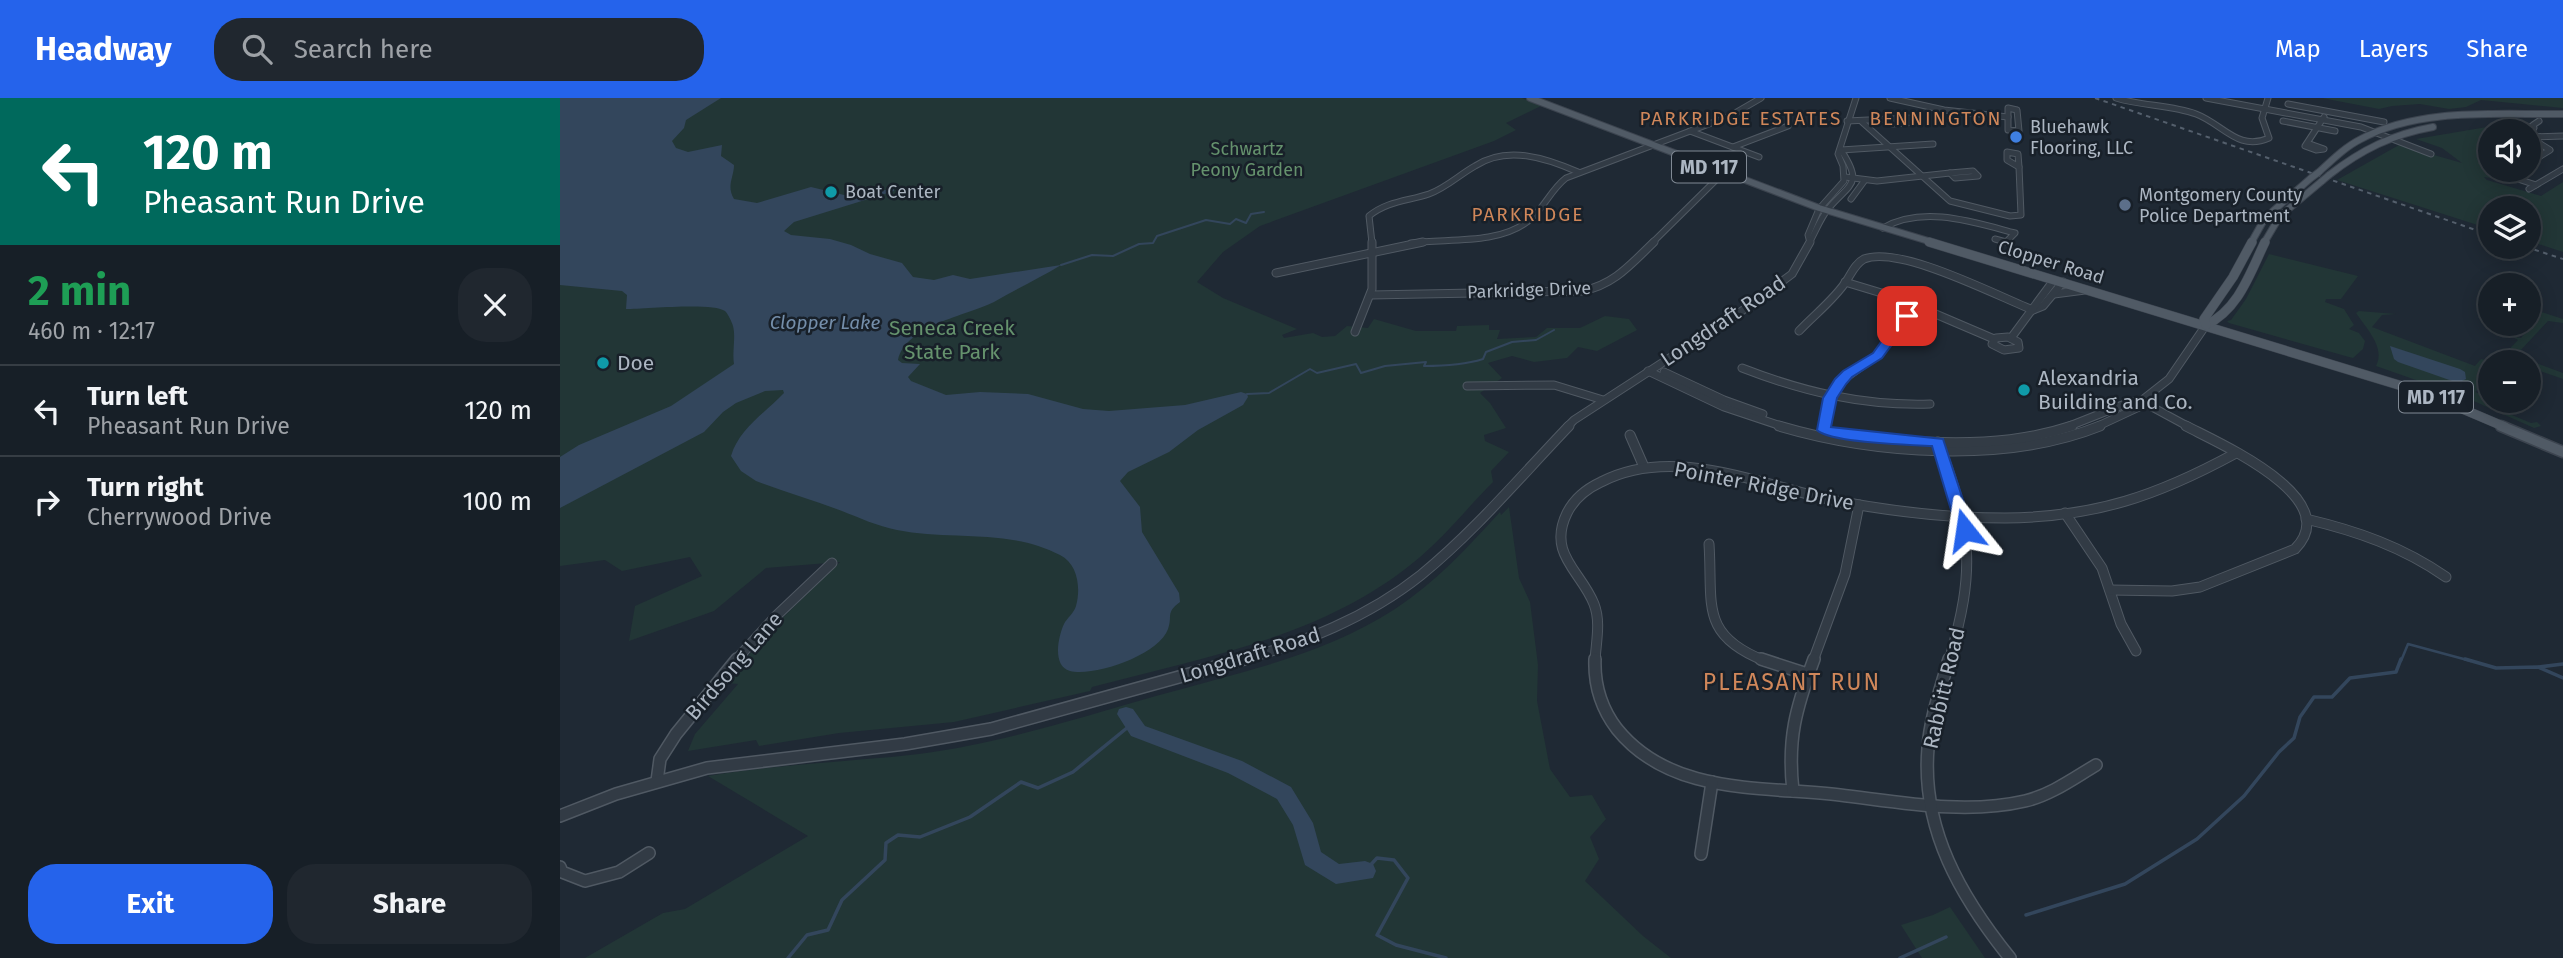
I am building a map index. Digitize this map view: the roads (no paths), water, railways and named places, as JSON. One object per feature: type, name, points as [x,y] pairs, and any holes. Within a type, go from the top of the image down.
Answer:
[{"type":"main road","name":"Clopper Road","points":[[1530,98],[1823,209],[2425,393],[2563,452]]},
{"type":"main road","points":[[2437,127],[2391,137],[2363,150],[2281,216],[2235,299],[2216,323],[2206,325],[2204,319],[2233,277],[2265,218],[2348,146],[2376,132],[2441,119],[2563,114]]},
{"type":"main road","points":[[2541,121],[2563,121]]},
{"type":"street","points":[[1276,273],[1413,243],[1487,235],[1515,229],[1532,219],[1558,183],[1578,172],[1743,111],[1761,98]]},
{"type":"street","points":[[1856,98],[1838,153],[1845,167],[1845,177],[1865,180],[1950,173]]},
{"type":"street","points":[[1890,98],[1944,110],[2008,117]]},
{"type":"street","points":[[2116,98],[2144,106],[2198,115],[2229,136],[2249,142],[2263,142],[2269,138],[2261,120],[2262,108],[2268,98]]},
{"type":"street","points":[[2206,98],[2323,119],[2376,132],[2431,154]]},
{"type":"street","points":[[2288,104],[2384,122]]},
{"type":"street","points":[[2307,143],[2319,128],[2326,111]]},
{"type":"street","points":[[1847,121],[1888,120]]},
{"type":"street","points":[[2283,121],[2335,131]]},
{"type":"street","points":[[1862,122],[1950,201],[2017,218],[2021,215],[2019,167]]},
{"type":"street","points":[[1733,147],[1788,126]]},
{"type":"street","points":[[1690,131],[1759,157]]},
{"type":"street","points":[[2541,132],[2563,143]]},
{"type":"street","points":[[2541,136],[2563,135]]},
{"type":"street","points":[[1841,150],[1933,144]]},
{"type":"street","points":[[2541,144],[2550,150],[2541,156]]},
{"type":"street","points":[[1841,150],[1853,168],[1854,178]]},
{"type":"street","points":[[1355,332],[1371,295],[1374,251],[1369,219],[1372,212],[1386,205],[1441,190],[1486,160],[1539,157],[1578,172]]},
{"type":"street","points":[[2529,189],[2563,169]]},
{"type":"street","name":"Parkridge Drive","points":[[1371,295],[1582,290],[1606,285],[1616,279],[1718,178],[1726,174]]},
{"type":"street","points":[[2553,175],[2563,178]]},
{"type":"street","name":"Longdraft Road","points":[[560,816],[657,781],[740,762],[905,744],[990,729],[1299,643],[1381,603],[1421,575],[1460,540],[1557,435],[1602,400],[1771,292],[1797,268],[1809,239],[1814,236],[1823,209],[1837,193],[1845,177]]},
{"type":"street","name":"Longdraft Road","points":[[1823,209],[1844,195],[1854,178]]},
{"type":"street","points":[[1851,199],[1865,180]]},
{"type":"street","points":[[2528,182],[2536,185]]},
{"type":"street","points":[[1882,228],[1895,220],[1948,216],[2015,233],[2006,242],[1995,239]]},
{"type":"street","points":[[1799,331],[1865,259],[1890,257],[1975,285],[2033,310],[2043,306],[2063,282]]},
{"type":"street","points":[[2031,272],[2043,293]]},
{"type":"street","points":[[2011,338],[2053,279]]},
{"type":"street","points":[[1845,282],[1875,290],[1994,338],[2011,338],[2019,344],[2018,349],[2000,349],[1992,344],[1994,338]]},
{"type":"street","points":[[2052,295],[2087,289]]},
{"type":"street","points":[[1824,430],[1830,398],[1847,374],[1878,355],[1899,324],[1919,307]]},
{"type":"street","points":[[1651,369],[1719,405],[1784,427],[1868,443],[2007,446],[2061,438],[2108,423],[2139,407],[2141,401],[2169,379],[2206,325]]},
{"type":"street","points":[[1742,368],[1782,384],[1830,398],[1875,405],[1930,404]]},
{"type":"street","points":[[1651,369],[1755,412],[1824,430],[1939,446]]},
{"type":"street","points":[[1466,386],[1554,385],[1602,400]]},
{"type":"street","points":[[2110,590],[2172,591],[2200,587],[2300,545],[2306,532],[2306,519],[2300,502],[2265,469],[2141,401]]},
{"type":"street","points":[[1630,435],[1644,467]]},
{"type":"street","name":"Rabbitt Road","points":[[1939,446],[1962,516],[1968,544],[1968,575],[1928,746],[1927,778],[1930,803],[1937,835],[1950,869],[1987,929],[2010,958]]},
{"type":"street","name":"Pointer Ridge Drive","points":[[2096,765],[2051,791],[2025,801],[1986,806],[1712,782],[1657,763],[1638,750],[1609,718],[1597,689],[1594,662],[1599,636],[1598,618],[1592,598],[1570,567],[1560,542],[1561,524],[1577,498],[1606,477],[1644,467],[1696,468],[1859,505],[1962,516],[2010,516],[2064,513],[2119,504],[2155,493],[2236,453]]},
{"type":"street","points":[[1793,791],[1790,763],[1791,728],[1807,674],[1845,574],[1859,505]]},
{"type":"street","points":[[2064,513],[2096,556],[2110,590],[2123,635],[2136,651]]},
{"type":"street","points":[[2306,519],[2374,537],[2429,563],[2446,577]]},
{"type":"street","points":[[1710,544],[1713,616],[1720,633],[1741,650],[1807,674]]},
{"type":"street","name":"Birdsong Lane","points":[[657,781],[660,760],[676,734],[723,675],[776,616],[832,563]]},
{"type":"street","points":[[1701,854],[1712,782]]},
{"type":"street","points":[[560,867],[562,872],[585,881],[619,872],[649,853]]},
{"type":"water","name":"Clopper Lake","points":[[560,98],[721,98],[686,120],[684,128],[672,141],[676,148],[688,152],[722,145],[721,156],[734,165],[730,186],[734,199],[757,203],[811,187],[844,195],[894,189],[794,222],[784,231],[791,235],[830,239],[902,263],[913,277],[934,280],[953,275],[970,279],[1061,265],[994,302],[938,323],[912,338],[903,348],[898,360],[902,363],[920,364],[908,377],[911,381],[946,395],[980,392],[1028,394],[1083,409],[1109,411],[1185,405],[1241,392],[1247,394],[1243,405],[1198,430],[1169,452],[1128,472],[1120,481],[1140,507],[1142,532],[1179,593],[1180,602],[1171,612],[1168,629],[1162,639],[1125,662],[1094,671],[1070,671],[1061,663],[1058,650],[1064,624],[1076,606],[1078,584],[1071,564],[1060,555],[1020,541],[917,533],[890,528],[756,481],[741,471],[731,456],[746,429],[784,393],[783,390],[765,391],[736,403],[704,432],[560,508],[560,457],[579,445],[671,406],[734,364],[734,335],[729,316],[718,308],[693,306],[626,309],[627,295],[622,291],[560,285]]},
{"type":"water","points":[[2390,346],[2460,369],[2465,372],[2466,379],[2458,383],[2398,362],[2394,359]]},
{"type":"waterway","points":[[1061,265],[1092,255],[1113,256],[1139,244],[1153,243],[1157,236],[1206,220],[1230,224],[1236,219],[1246,223],[1251,214],[1264,212]]},
{"type":"waterway","points":[[1247,394],[1269,393],[1310,369],[1317,373],[1356,364],[1361,373],[1385,366],[1426,362],[1424,366],[1469,363],[1483,359],[1486,352],[1512,342],[1536,340],[1554,330]]},
{"type":"waterway","points":[[2401,661],[2408,644],[2471,661]]},
{"type":"waterway","points":[[2026,915],[2125,884],[2197,839],[2244,796],[2279,752],[2294,738],[2300,717],[2314,697],[2332,697],[2350,678],[2396,672],[2401,659]]},
{"type":"waterway","points":[[2465,659],[2496,668],[2538,667],[2563,678]]},
{"type":"waterway","points":[[2539,667],[2563,664]]},
{"type":"waterway","points":[[1126,714],[1138,731],[1235,767],[1284,793],[1303,823],[1312,858],[1336,874],[1365,871]]},
{"type":"waterway","points":[[788,958],[807,935],[828,930],[842,900],[885,860],[886,843],[898,835],[920,837],[970,817],[1021,782],[1038,788],[1073,772],[1133,723]]},
{"type":"waterway","points":[[1365,871],[1377,858],[1394,860],[1408,878],[1377,935],[1396,945],[1446,958]]},
{"type":"waterway","points":[[1900,958],[1946,937]]},
{"type":"railway","points":[[2095,98],[2478,231]]},
{"type":"railway","points":[[2541,252],[2563,259]]},
{"type":"place","name":"Bluehawk Flooring, LLC","points":[[2016,137]]},
{"type":"place","name":"Boat Center","points":[[831,192]]},
{"type":"place","name":"Montgomery County Police Department","points":[[2125,205]]},
{"type":"place","name":"Doe","points":[[603,363]]},
{"type":"place","name":"Alexandria Building and Co.","points":[[2024,390]]},
{"type":"district","name":"PARKRIDGE ESTATES","points":[[1741,118]]},
{"type":"district","name":"BENNINGTON","points":[[1936,118]]},
{"type":"district","name":"PARKRIDGE","points":[[1528,214]]},
{"type":"district","name":"PLEASANT RUN","points":[[1792,682]]},
{"type":"park label","name":"Schwartz Peony Garden","points":[[1247,159]]},
{"type":"park label","name":"Seneca Creek State Park","points":[[952,340]]}]
